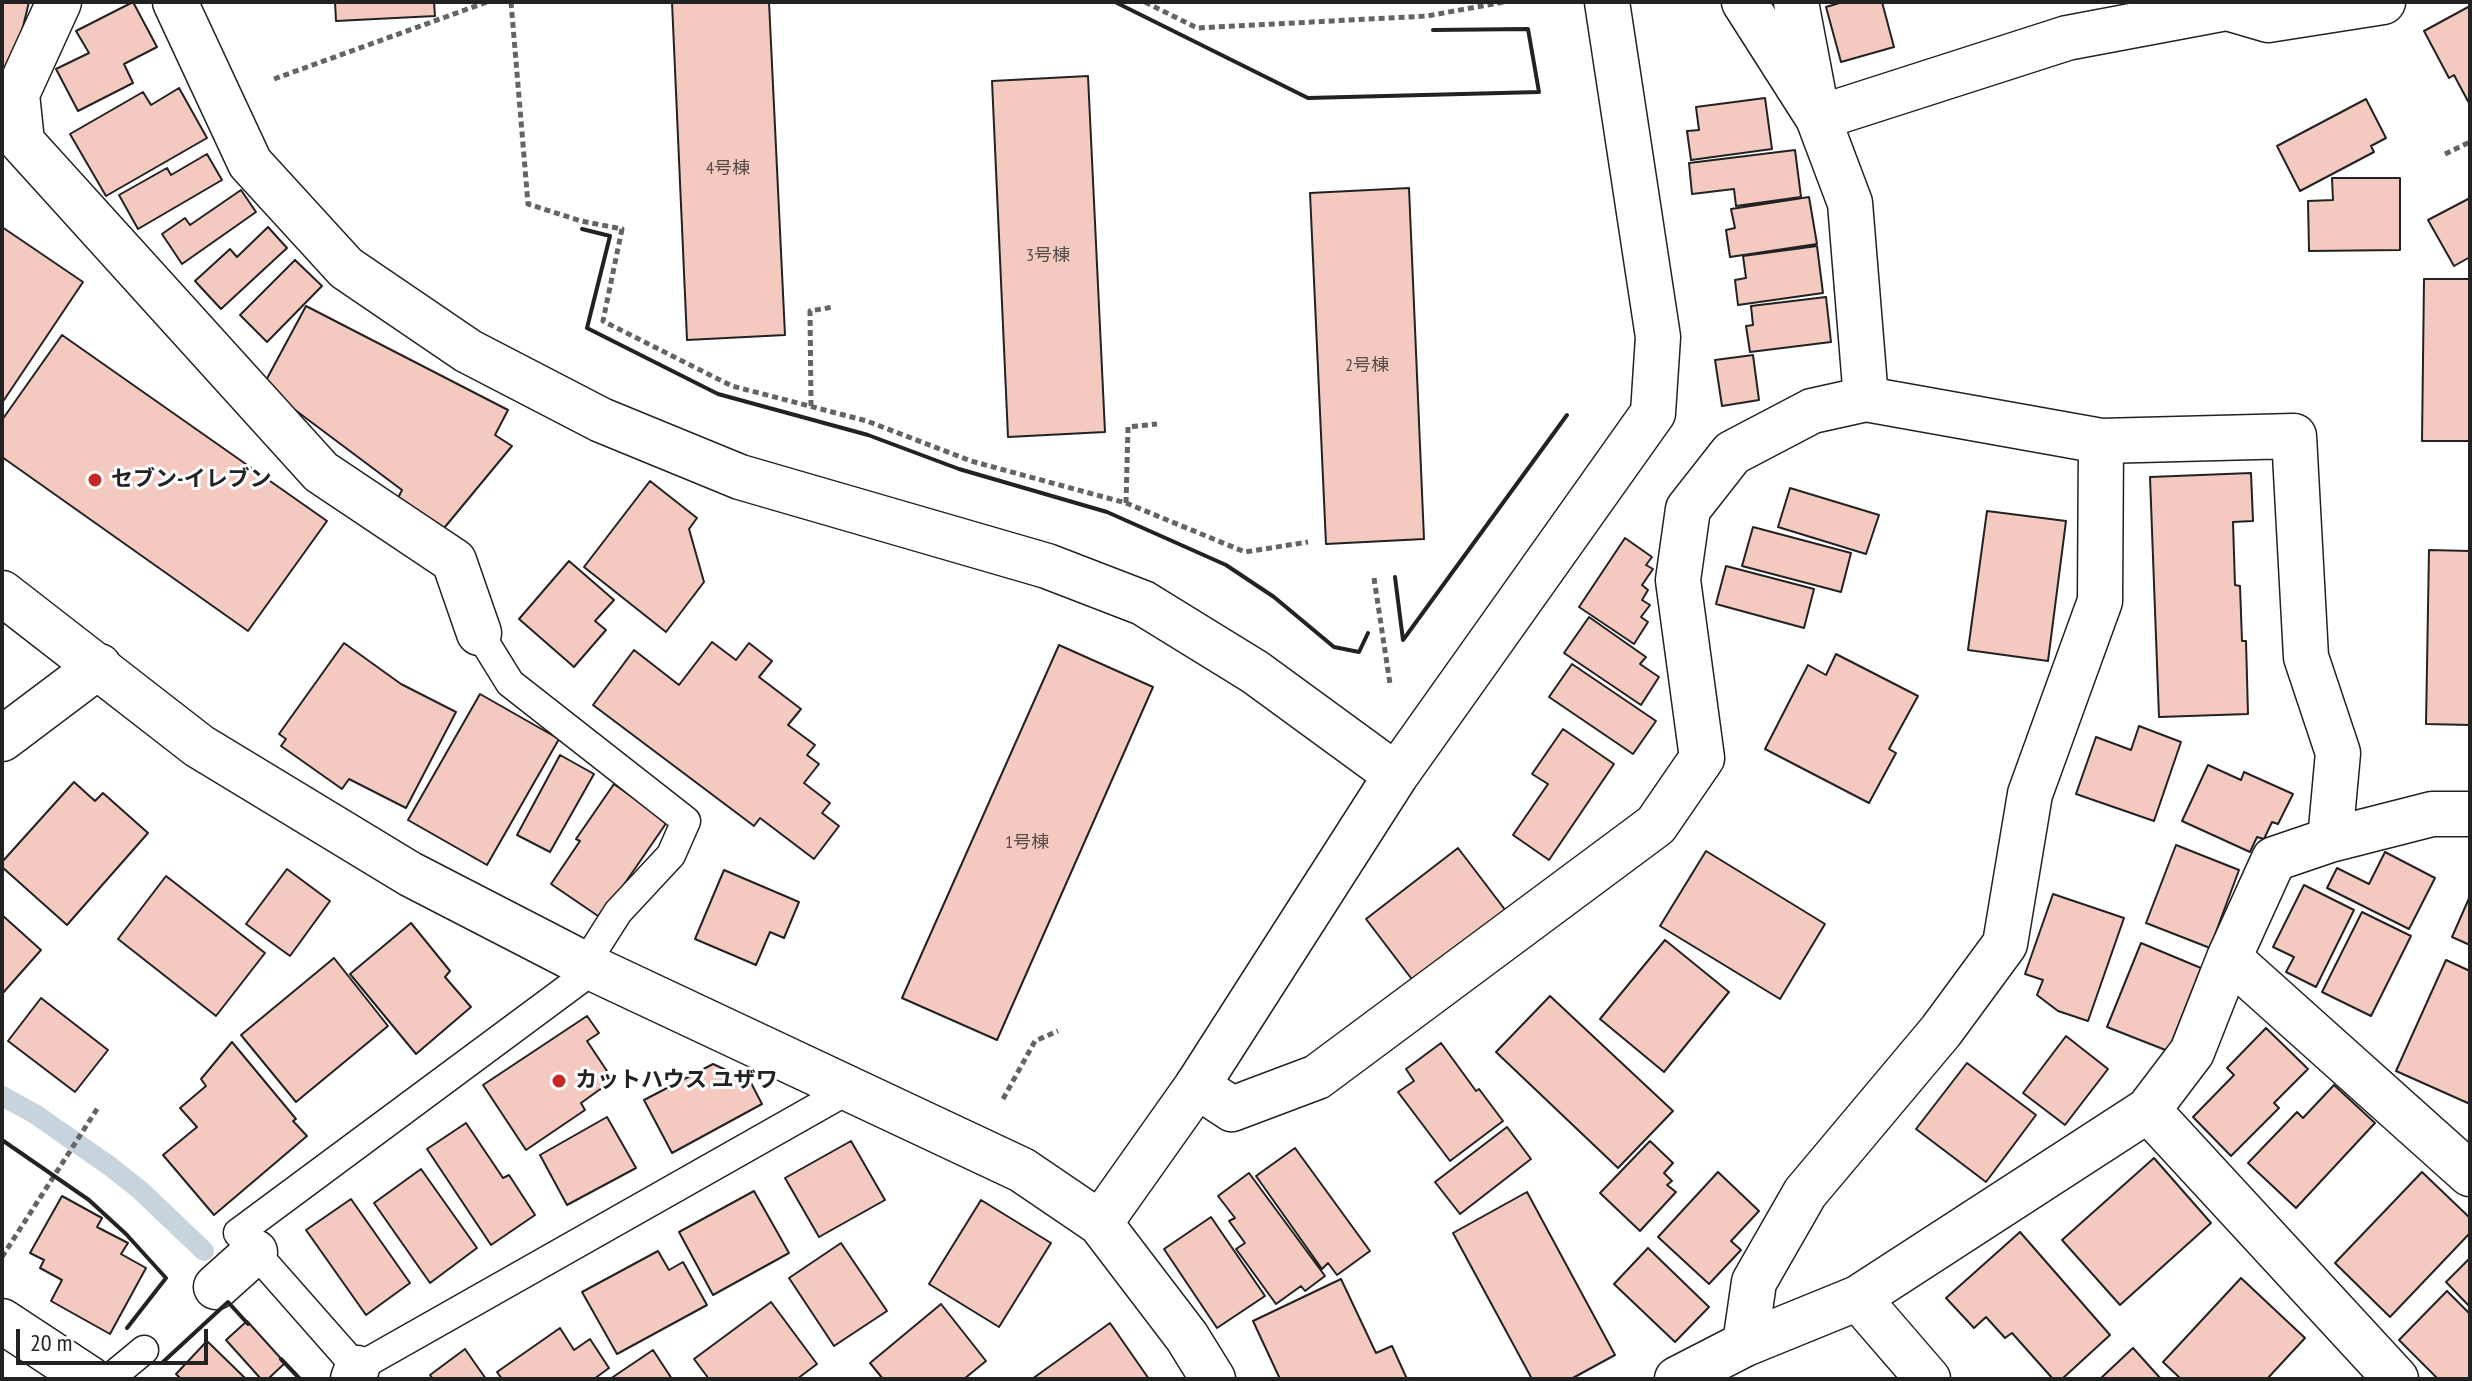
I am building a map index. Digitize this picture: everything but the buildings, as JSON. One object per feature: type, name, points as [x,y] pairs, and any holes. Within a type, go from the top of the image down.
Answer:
[{"type":"street","points":[[59,2],[17,94],[22,142],[321,472],[454,561],[479,633]]},
{"type":"street","points":[[175,2],[250,163],[346,268],[468,351],[601,420],[740,477],[1047,566],[1143,603],[1255,672],[1396,775]]},
{"type":"street","points":[[1100,1223],[1197,1086],[1396,775],[1653,413],[1658,337],[1607,2]]},
{"type":"street","points":[[1744,2],[1818,118]]},
{"type":"street","points":[[1796,2],[1818,118],[1850,203],[1866,399]]},
{"type":"street","points":[[1818,118],[2067,38],[2227,8],[2268,20],[2383,2]]},
{"type":"street","points":[[1197,1086],[1232,1109],[1317,1077],[1656,825],[1702,758],[1678,580],[1688,509],[1732,453],[1812,411],[1866,399],[2101,441],[2294,436],[2306,657],[2338,753],[2330,840]]},
{"type":"street","points":[[1745,1344],[1754,1282],[1805,1193],[1941,1031],[2005,944],[2030,794],[2100,601],[2101,441]]},
{"type":"street","points":[[2,593],[199,746],[410,874],[589,966],[1022,1170],[1100,1223],[1187,1337],[1213,1379]]},
{"type":"street","points":[[2,739],[99,666]]},
{"type":"street","points":[[1677,1379],[1745,1344],[1858,1298],[2148,1110],[2192,1052],[2229,958],[2274,859],[2330,840],[2432,814],[2470,814]]},
{"type":"street","points":[[2229,958],[2470,1174]]},
{"type":"street","points":[[2148,1110],[2396,1379]]},
{"type":"street","points":[[216,1287],[255,1252]]},
{"type":"street","points":[[1858,1298],[1928,1379]]},
{"type":"street","points":[[2,1321],[90,1379]]},
{"type":"lane","points":[[479,633],[510,683],[686,821],[671,855],[618,912],[589,966],[238,1233],[355,1373],[848,1090]]},
{"type":"lane","points":[[109,1379],[144,1350]]},
{"type":"path","points":[[261,84],[487,2]]},
{"type":"path","points":[[511,2],[528,204],[581,221],[622,229],[603,321],[732,386],[867,421],[971,461],[1126,503],[1245,552],[1308,542]]},
{"type":"path","points":[[1145,2],[1197,28],[1427,16],[1504,2]]},
{"type":"path","points":[[2445,154],[2470,142]]},
{"type":"path","points":[[811,406],[810,311],[833,307]]},
{"type":"path","points":[[1126,503],[1128,427],[1157,424]]},
{"type":"path","points":[[1374,578],[1391,689]]},
{"type":"path","points":[[976,1149],[1035,1041],[1058,1031]]},
{"type":"path","points":[[2,1257],[99,1106]]},
{"type":"waterway","points":[[2,1096],[35,1114],[111,1167],[204,1251]]},
{"type":"wall","points":[[1115,2],[1308,98],[1539,92],[1528,29],[1433,30]]},
{"type":"wall","points":[[582,229],[610,236],[587,328],[718,394],[868,435],[959,469],[1107,512],[1226,565],[1274,597],[1334,647],[1359,652],[1368,633]]},
{"type":"wall","points":[[1395,577],[1403,640],[1567,415]]},
{"type":"wall","points":[[2,1140],[89,1200],[126,1234],[166,1278],[127,1328]]},
{"type":"wall","points":[[163,1362],[228,1302],[248,1324]]},
{"type":"wall","points":[[281,1359],[300,1379]]},
{"type":"place","name":"セブン-イレブン","points":[[95,480]]},
{"type":"place","name":"カットハウス ユザワ","points":[[559,1081]]}]
